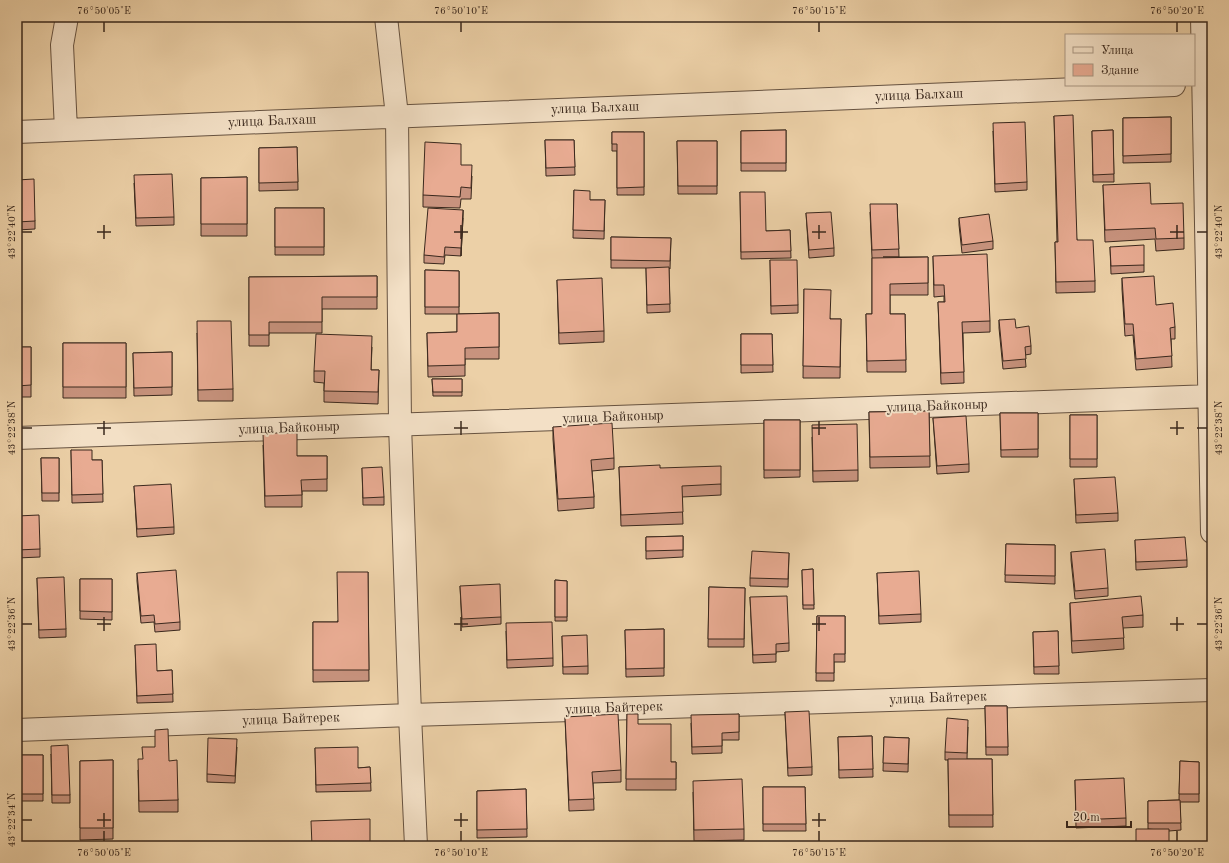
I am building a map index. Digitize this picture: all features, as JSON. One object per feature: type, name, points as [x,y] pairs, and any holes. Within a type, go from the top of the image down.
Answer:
[{"type":"street","points":[[66,130],[62,45],[67,17]]},
{"type":"street","points":[[386,17],[397,116],[400,424],[416,846]]},
{"type":"street","points":[[1202,17],[1199,84],[1211,396],[1212,532]]},
{"type":"street","name":"улица Балхаш","points":[[17,132],[1149,86]]},
{"type":"street","name":"улица Байконыр","points":[[17,438],[1211,396]]},
{"type":"street","name":"улица Байтерек","points":[[17,730],[410,715],[1212,690]]},
{"type":"building","points":[[1073,115],[1077,240],[1093,240],[1095,281],[1056,282],[1055,242],[1058,242],[1054,116]]},
{"type":"building","points":[[1171,117],[1171,154],[1123,156],[1123,118]]},
{"type":"building","points":[[1025,122],[1027,182],[995,184],[993,123]]},
{"type":"building","points":[[786,130],[786,163],[741,163],[741,131]]},
{"type":"building","points":[[1113,130],[1114,174],[1093,175],[1092,131]]},
{"type":"building","points":[[612,132],[644,132],[644,187],[617,188],[617,144],[612,144]]},
{"type":"building","points":[[545,140],[574,140],[575,167],[546,168]]},
{"type":"building","points":[[677,141],[717,141],[717,186],[678,186]]},
{"type":"building","points":[[425,142],[461,144],[461,165],[472,165],[471,188],[461,187],[460,197],[423,195]]},
{"type":"building","points":[[297,147],[298,182],[259,183],[259,148]]},
{"type":"building","points":[[172,174],[174,217],[136,218],[134,175]]},
{"type":"building","points":[[247,177],[247,224],[201,224],[201,178]]},
{"type":"building","points":[[34,179],[35,221],[17,222],[17,180]]},
{"type":"building","points":[[1150,183],[1151,204],[1183,203],[1184,238],[1156,239],[1155,228],[1105,230],[1103,185]]},
{"type":"building","points":[[574,190],[590,191],[590,200],[605,200],[604,231],[573,230]]},
{"type":"building","points":[[740,192],[765,192],[766,231],[790,230],[791,251],[741,252]]},
{"type":"building","points":[[870,204],[897,204],[899,249],[872,250]]},
{"type":"building","points":[[275,208],[324,208],[324,247],[275,247]]},
{"type":"building","points":[[428,208],[463,210],[461,248],[445,247],[444,257],[424,255]]},
{"type":"building","points":[[831,212],[834,248],[809,250],[806,213]]},
{"type":"building","points":[[989,214],[993,241],[962,245],[959,218]]},
{"type":"building","points":[[611,237],[671,238],[670,261],[611,260]]},
{"type":"building","points":[[1144,245],[1144,265],[1111,266],[1110,247]]},
{"type":"building","points":[[987,254],[990,321],[962,322],[964,372],[941,373],[938,302],[945,302],[944,285],[934,285],[933,256]]},
{"type":"building","points":[[928,257],[928,283],[890,284],[890,314],[905,314],[906,360],[867,361],[866,314],[872,314],[872,258]]},
{"type":"building","points":[[770,260],[797,260],[798,305],[771,306]]},
{"type":"building","points":[[669,267],[670,304],[647,305],[646,268]]},
{"type":"building","points":[[425,270],[459,271],[459,307],[425,307]]},
{"type":"building","points":[[377,276],[377,297],[322,297],[322,322],[269,322],[269,335],[249,335],[249,277]]},
{"type":"building","points":[[1154,276],[1156,305],[1173,303],[1175,327],[1170,328],[1172,356],[1136,359],[1133,324],[1125,324],[1122,278]]},
{"type":"building","points":[[602,278],[604,331],[559,333],[557,280]]},
{"type":"building","points":[[804,289],[831,290],[830,319],[841,319],[840,367],[803,366]]},
{"type":"building","points":[[499,313],[499,347],[465,348],[465,365],[428,366],[427,333],[457,332],[457,314]]},
{"type":"building","points":[[1015,319],[1016,328],[1029,326],[1031,346],[1025,347],[1026,359],[1003,361],[999,320]]},
{"type":"building","points":[[197,321],[231,321],[233,389],[198,390]]},
{"type":"building","points":[[316,334],[372,336],[371,370],[379,370],[378,392],[324,391],[325,371],[314,371]]},
{"type":"building","points":[[741,334],[772,334],[773,365],[741,365]]},
{"type":"building","points":[[63,343],[126,343],[126,387],[63,387]]},
{"type":"building","points":[[17,347],[31,347],[31,385],[17,386]]},
{"type":"building","points":[[172,352],[172,387],[134,388],[133,353]]},
{"type":"building","points":[[432,379],[462,379],[462,392],[433,392]]},
{"type":"building","points":[[929,411],[930,456],[870,457],[869,412]]},
{"type":"building","points":[[1000,413],[1038,413],[1038,449],[1001,450]]},
{"type":"building","points":[[1070,415],[1097,415],[1097,459],[1070,459]]},
{"type":"building","points":[[966,416],[969,464],[937,466],[933,418]]},
{"type":"building","points":[[764,420],[800,420],[800,470],[764,470]]},
{"type":"building","points":[[612,423],[614,458],[591,460],[594,497],[558,499],[553,427]]},
{"type":"building","points":[[857,424],[858,470],[813,471],[812,425]]},
{"type":"building","points":[[263,433],[297,433],[297,456],[327,456],[327,479],[301,480],[302,495],[265,496]]},
{"type":"building","points":[[71,450],[92,450],[92,460],[102,460],[103,494],[72,495]]},
{"type":"building","points":[[41,458],[59,458],[59,493],[42,493]]},
{"type":"building","points":[[660,465],[660,468],[721,466],[721,484],[682,486],[683,512],[621,515],[619,467]]},
{"type":"building","points":[[382,467],[384,497],[363,498],[362,468]]},
{"type":"building","points":[[1115,477],[1118,513],[1076,515],[1074,479]]},
{"type":"building","points":[[171,484],[174,527],[137,529],[134,486]]},
{"type":"building","points":[[39,515],[40,549],[17,550],[17,516]]},
{"type":"building","points":[[683,536],[683,550],[646,551],[646,537]]},
{"type":"building","points":[[1185,537],[1187,560],[1136,562],[1135,540]]},
{"type":"building","points":[[1006,544],[1055,545],[1055,576],[1005,575]]},
{"type":"building","points":[[1105,549],[1108,588],[1075,591],[1071,552]]},
{"type":"building","points":[[752,551],[789,553],[788,579],[750,578]]},
{"type":"building","points":[[813,569],[814,605],[803,605],[802,570]]},
{"type":"building","points":[[176,570],[180,622],[155,624],[154,615],[141,616],[137,573]]},
{"type":"building","points":[[919,571],[921,614],[879,616],[877,573]]},
{"type":"building","points":[[337,572],[368,572],[369,670],[313,670],[313,622],[338,622]]},
{"type":"building","points":[[64,577],[66,629],[39,630],[37,578]]},
{"type":"building","points":[[80,579],[112,579],[112,612],[80,611]]},
{"type":"building","points":[[555,580],[567,581],[567,617],[555,617]]},
{"type":"building","points":[[17,581],[19,581],[19,615],[17,615]]},
{"type":"building","points":[[500,584],[501,617],[462,619],[460,586]]},
{"type":"building","points":[[709,587],[745,588],[744,639],[708,639]]},
{"type":"building","points":[[787,596],[789,643],[776,644],[776,654],[753,655],[750,597]]},
{"type":"building","points":[[1141,596],[1143,615],[1122,617],[1124,638],[1072,641],[1070,603]]},
{"type":"building","points":[[817,616],[845,616],[845,654],[834,654],[834,673],[816,673]]},
{"type":"building","points":[[552,622],[553,658],[507,660],[506,623]]},
{"type":"building","points":[[664,629],[664,668],[626,669],[625,630]]},
{"type":"building","points":[[1058,631],[1059,666],[1034,667],[1033,632]]},
{"type":"building","points":[[587,635],[588,666],[563,667],[562,636]]},
{"type":"building","points":[[156,644],[157,671],[172,670],[173,694],[137,696],[135,645]]},
{"type":"building","points":[[985,706],[1007,706],[1008,747],[986,747]]},
{"type":"building","points":[[809,711],[812,767],[788,768],[785,712]]},
{"type":"building","points":[[618,714],[621,770],[592,772],[594,799],[569,800],[565,717]]},
{"type":"building","points":[[627,714],[638,714],[638,724],[671,724],[671,762],[676,762],[676,779],[626,779]]},
{"type":"building","points":[[739,714],[739,732],[722,733],[722,746],[692,747],[691,715]]},
{"type":"building","points":[[947,718],[968,720],[967,753],[945,752]]},
{"type":"building","points":[[168,729],[169,761],[177,760],[178,800],[139,801],[138,759],[143,759],[142,747],[155,747],[155,730]]},
{"type":"building","points":[[872,736],[873,769],[839,770],[838,737]]},
{"type":"building","points":[[884,737],[909,738],[908,764],[883,763]]},
{"type":"building","points":[[208,738],[237,739],[235,776],[207,774]]},
{"type":"building","points":[[68,745],[70,795],[52,795],[51,746]]},
{"type":"building","points":[[358,747],[358,768],[370,767],[371,783],[316,785],[315,748]]},
{"type":"building","points":[[17,755],[43,755],[43,794],[17,794]]},
{"type":"building","points":[[948,759],[992,759],[993,815],[949,815]]},
{"type":"building","points":[[113,760],[113,828],[80,828],[80,761]]},
{"type":"building","points":[[1180,761],[1199,762],[1199,794],[1179,794]]},
{"type":"building","points":[[1124,778],[1126,818],[1076,820],[1075,780]]},
{"type":"building","points":[[742,779],[744,829],[694,830],[693,781]]},
{"type":"building","points":[[763,787],[805,787],[806,824],[763,824]]},
{"type":"building","points":[[526,789],[527,829],[477,830],[477,791]]},
{"type":"building","points":[[1180,800],[1181,823],[1148,823],[1148,801]]},
{"type":"building","points":[[370,819],[370,846],[312,846],[311,821]]},
{"type":"building","points":[[1136,829],[1169,829],[1169,846],[1136,846]]},
{"type":"building","points":[[946,845],[946,846],[901,846]]}]
